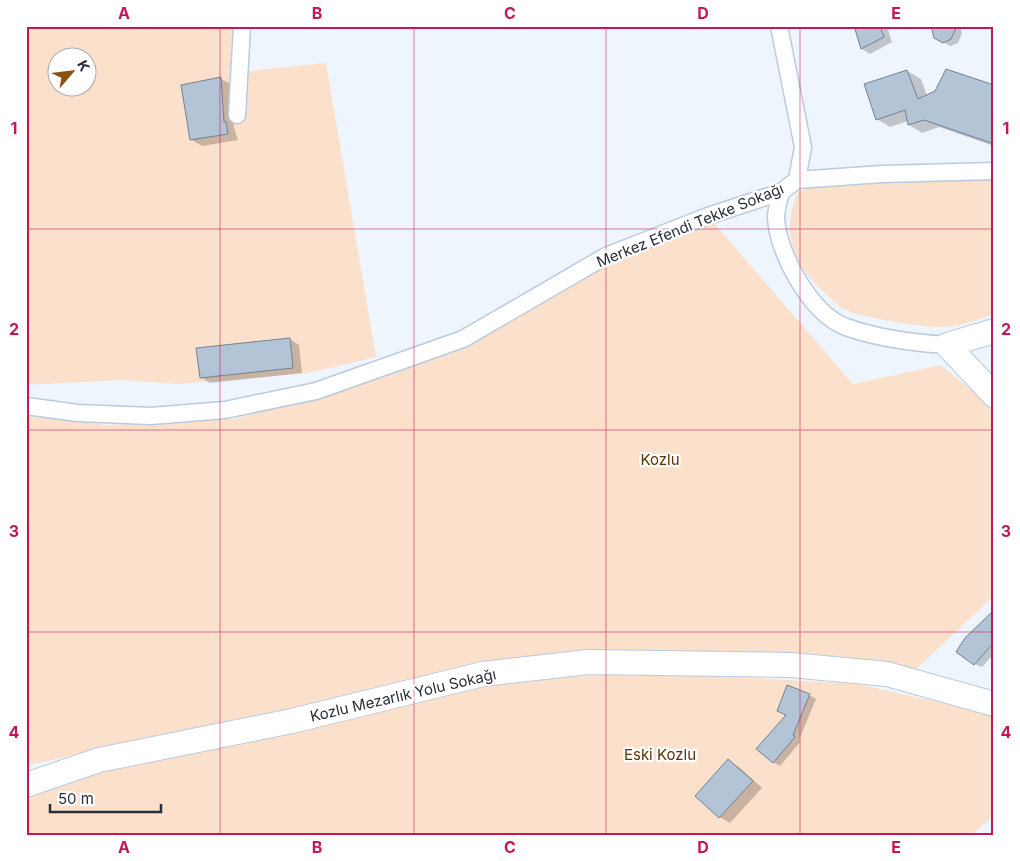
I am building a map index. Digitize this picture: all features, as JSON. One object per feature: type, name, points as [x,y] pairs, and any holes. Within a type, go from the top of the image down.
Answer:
[{"type":"street","points":[[237,115],[242,26]]},
{"type":"street","points":[[779,26],[803,147],[796,180]]},
{"type":"street","name":"Merkez Efendi Tekke Sokağı","points":[[26,406],[78,413],[151,416],[225,410],[316,391],[463,339],[606,256],[708,216],[781,192],[796,180],[882,174],[994,172]]},
{"type":"street","points":[[781,192],[776,218],[781,243],[792,267],[807,293],[824,312],[845,326],[916,344],[947,345],[994,331]]},
{"type":"street","points":[[947,345],[994,395]]},
{"type":"street","name":"Kozlu Mezarlık Yolu Sokağı","points":[[26,785],[99,760],[292,721],[483,674],[588,662],[791,665],[887,674],[994,704]]},
{"type":"green space","points":[[26,26],[232,26],[230,73],[326,63],[376,357],[309,373],[179,384],[121,380],[26,385]]},
{"type":"green space","points":[[994,178],[994,314],[964,324],[936,327],[880,319],[845,310],[837,305],[814,282],[805,271],[793,247],[790,221],[798,192],[814,186]]},
{"type":"green space","name":"Kozlu","points":[[713,222],[853,384],[941,365],[981,398],[994,412],[994,596],[916,669],[862,662],[579,653],[486,662],[340,700],[98,749],[26,766],[26,416],[108,425],[234,419],[323,395],[418,364],[491,331],[605,266]]},
{"type":"green space","name":"Eski Kozlu","points":[[650,672],[858,684],[994,715],[994,816],[971,835],[26,835],[26,789],[356,717],[505,681]]},
{"type":"building","points":[[854,26],[880,26],[884,37],[861,49]]},
{"type":"building","points":[[931,26],[957,26],[951,39],[943,43],[934,38]]},
{"type":"building","points":[[946,69],[994,85],[994,144],[924,120],[908,125],[905,110],[876,120],[864,84],[907,70],[918,99],[935,91]]},
{"type":"building","points":[[221,77],[224,122],[226,122],[228,134],[190,140],[181,85]]},
{"type":"building","points":[[290,338],[293,368],[200,378],[196,348]]},
{"type":"building","points":[[994,610],[994,642],[974,665],[956,652],[965,638]]},
{"type":"building","points":[[787,685],[810,694],[793,735],[795,737],[773,763],[756,749],[786,715],[777,711]]},
{"type":"building","points":[[728,759],[753,781],[719,818],[695,796]]}]
